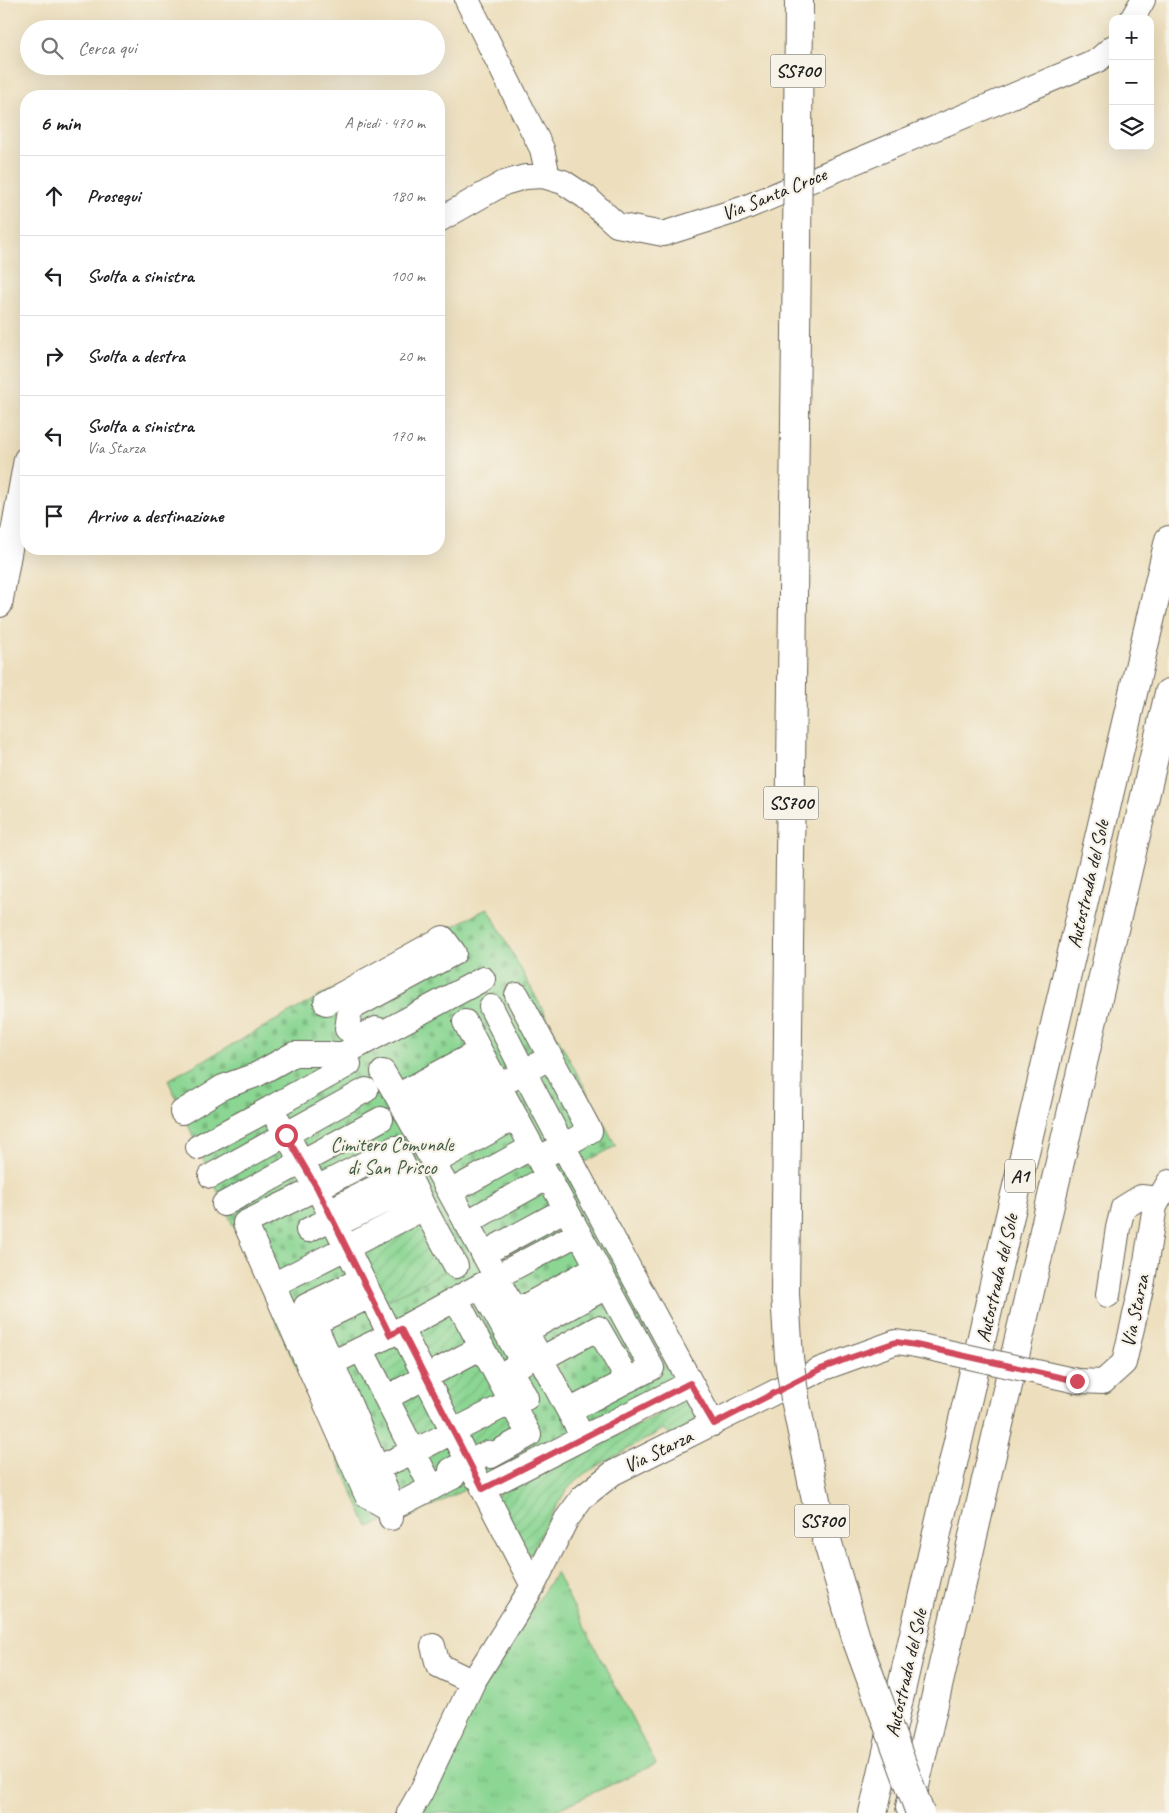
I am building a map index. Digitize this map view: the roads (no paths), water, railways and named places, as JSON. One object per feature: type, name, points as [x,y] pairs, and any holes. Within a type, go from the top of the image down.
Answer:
[{"type":"highway","name":"SS700","points":[[799,0],[784,1294],[789,1358],[795,1399],[818,1510],[857,1641],[920,1813]]},
{"type":"highway","name":"Autostrada del Sole","points":[[874,1813],[998,1271],[1169,540]]},
{"type":"highway","name":"Autostrada del Sole","points":[[909,1813],[1169,693]]},
{"type":"street","points":[[467,0],[542,148],[546,167],[543,176]]},
{"type":"street","points":[[1134,15],[1143,0]]},
{"type":"street","name":"Via Santa Croce","points":[[445,217],[504,183],[525,177],[543,176],[563,182],[586,197],[617,225],[662,234],[751,205],[1098,60],[1109,50]]},
{"type":"street","points":[[0,605],[20,493]]},
{"type":"street","points":[[326,1003],[443,938],[454,953],[350,1009],[347,1029],[361,1036],[376,1029],[384,1032]]},
{"type":"street","points":[[182,1112],[223,1088],[256,1075],[294,1054],[314,1050],[343,1054],[483,980]]},
{"type":"street","points":[[466,1223],[540,1161],[590,1132],[517,995]]},
{"type":"street","points":[[491,1008],[690,1383],[714,1424]]},
{"type":"street","points":[[465,1022],[652,1368],[628,1380],[574,1422],[521,1322],[488,1282]]},
{"type":"street","points":[[198,1147],[350,1064],[343,1054]]},
{"type":"street","points":[[391,1514],[367,1496],[245,1223],[317,1188],[498,1085],[551,1058]]},
{"type":"street","points":[[383,1072],[410,1134],[450,1192],[483,1254],[488,1282],[523,1363],[512,1370],[542,1427]]},
{"type":"street","points":[[410,1134],[498,1085]]},
{"type":"street","points":[[410,1134],[498,1085]]},
{"type":"street","points":[[211,1176],[366,1090]]},
{"type":"street","points":[[271,1108],[317,1188],[338,1215],[347,1248],[366,1287],[425,1377],[533,1586]]},
{"type":"street","points":[[224,1204],[381,1120]]},
{"type":"street","points":[[404,1182],[410,1134]]},
{"type":"street","points":[[450,1192],[540,1161]]},
{"type":"street","points":[[308,1230],[338,1215],[341,1205],[394,1178],[404,1182],[424,1208],[456,1266]]},
{"type":"street","points":[[1108,1295],[1118,1228],[1123,1208],[1141,1197],[1164,1191]]},
{"type":"street","name":"Via Starza","points":[[409,1813],[421,1792],[473,1682],[533,1586],[566,1520],[583,1496],[613,1473],[821,1369],[896,1342],[1077,1381],[1103,1382],[1124,1363],[1143,1280],[1156,1206],[1164,1191]]},
{"type":"street","points":[[273,1286],[424,1208]]},
{"type":"street","points":[[483,1254],[566,1208]]},
{"type":"street","points":[[332,1363],[395,1332],[579,1233]]},
{"type":"street","points":[[521,1322],[603,1276]]},
{"type":"street","points":[[366,1287],[314,1323],[387,1492],[391,1514]]},
{"type":"street","points":[[391,1514],[453,1477],[451,1470],[488,1453],[491,1456],[529,1435],[456,1299]]},
{"type":"street","points":[[541,1359],[623,1315]]},
{"type":"street","points":[[598,1328],[628,1380]]},
{"type":"street","points":[[386,1398],[482,1347]]},
{"type":"street","points":[[361,1349],[432,1488]]},
{"type":"street","points":[[483,1489],[690,1383]]},
{"type":"street","points":[[377,1468],[413,1452],[511,1402]]},
{"type":"street","points":[[433,1646],[438,1665],[473,1682]]},
{"type":"park label","name":"Cimitero Comunale di San Prisco","points":[[392,1156]]}]
